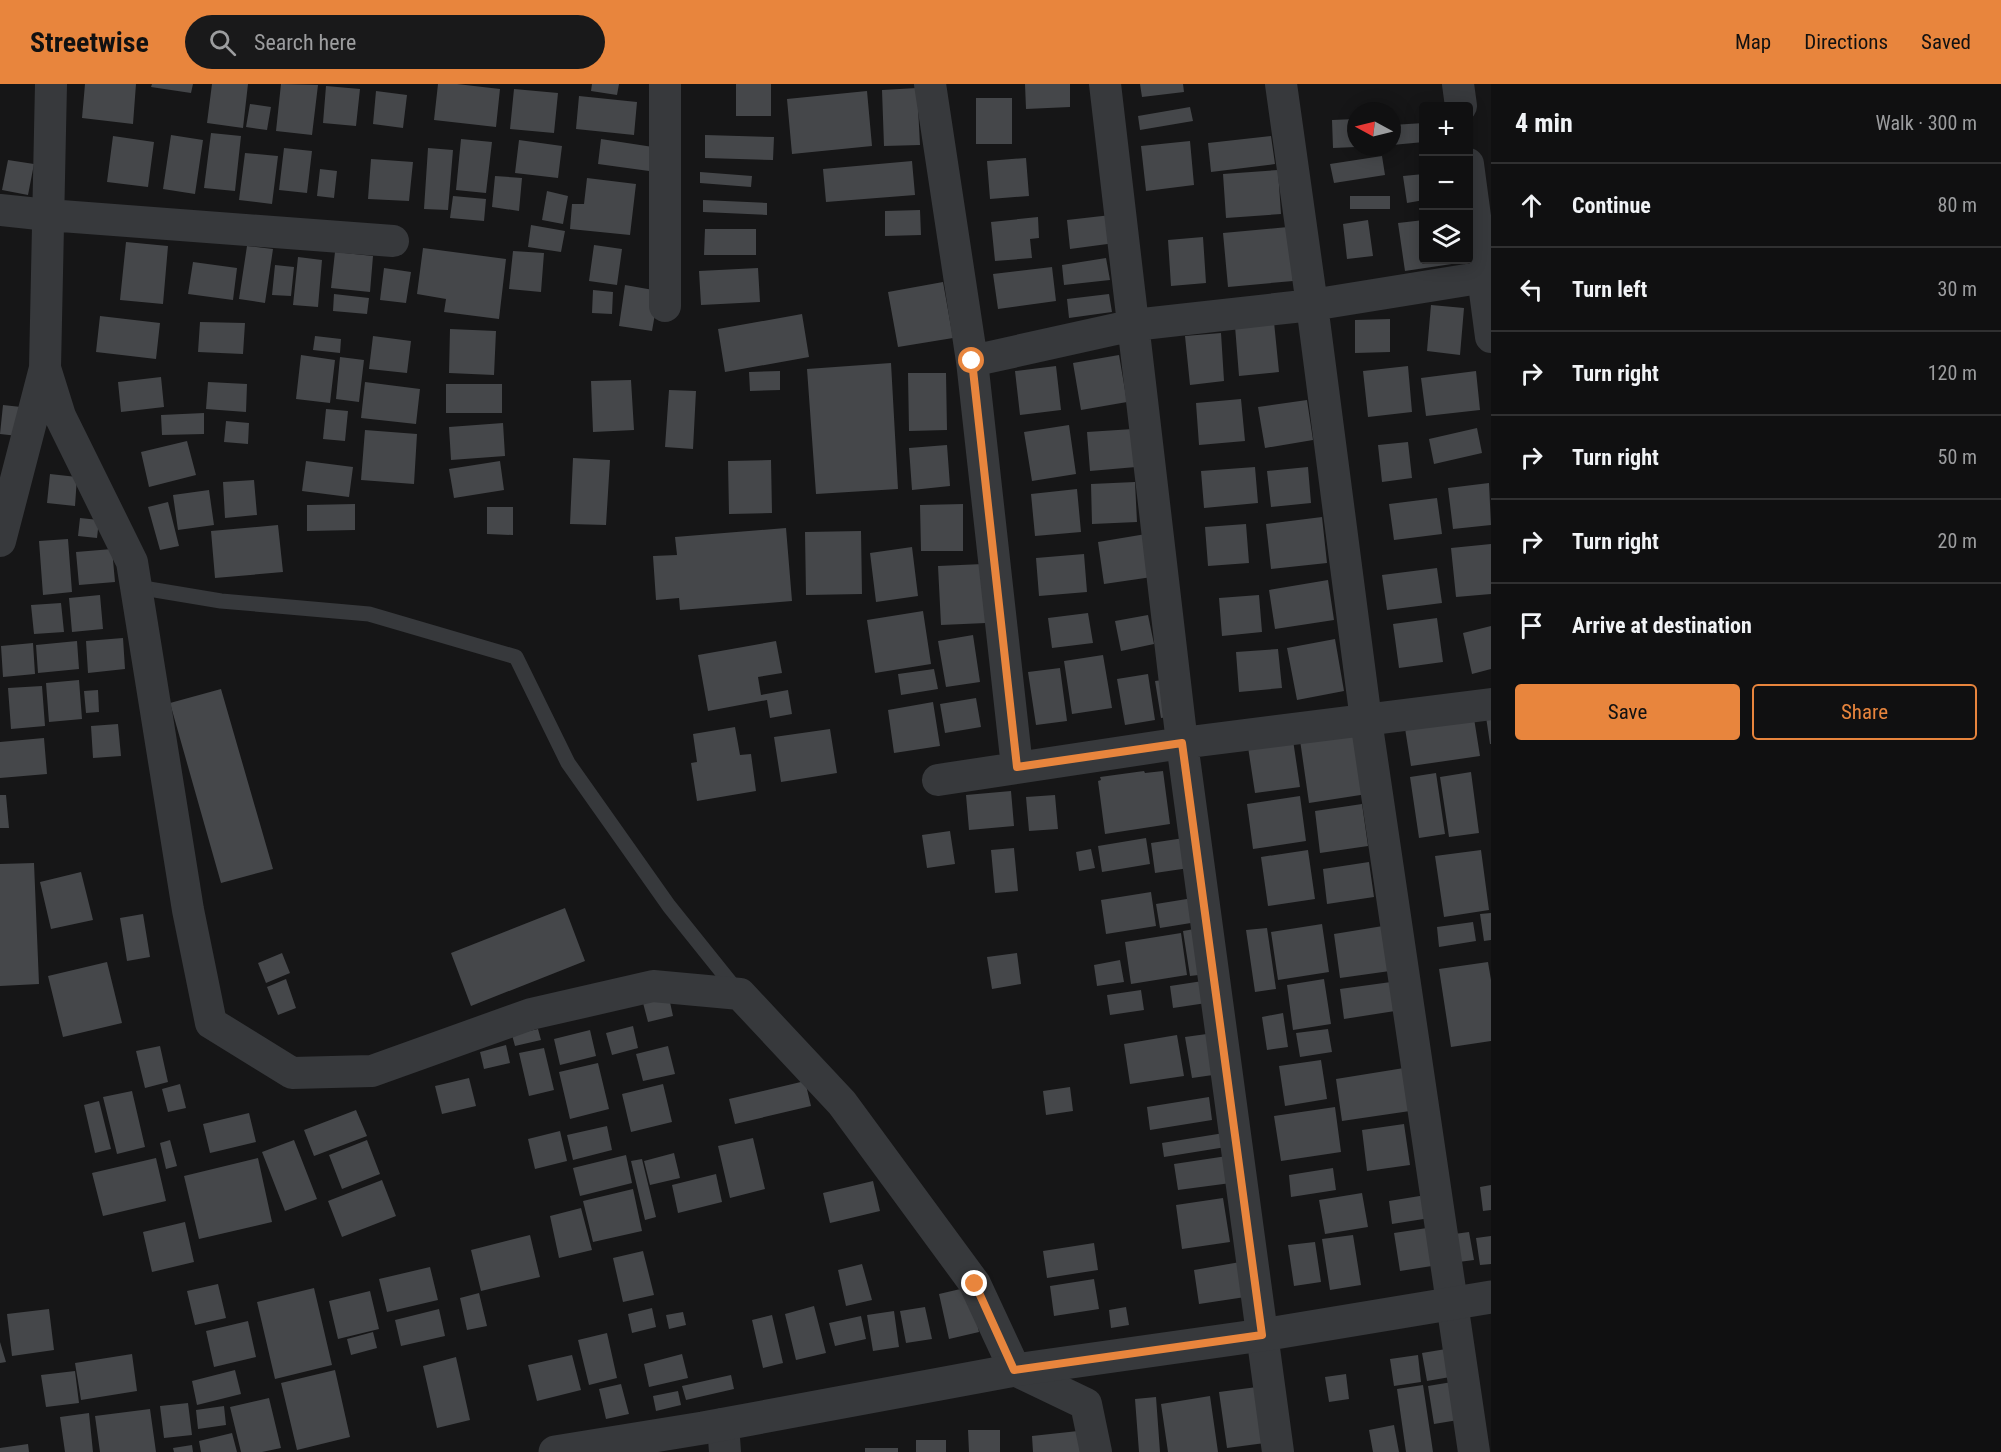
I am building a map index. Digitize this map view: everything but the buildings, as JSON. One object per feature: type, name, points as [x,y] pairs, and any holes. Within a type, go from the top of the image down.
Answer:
[{"type":"street","points":[[0,541],[45,368],[51,84]]},
{"type":"street","points":[[665,84],[665,306]]},
{"type":"street","points":[[930,84],[972,361],[1017,767]]},
{"type":"street","points":[[1105,84],[1182,743],[1278,1452]]},
{"type":"street","points":[[1281,84],[1366,720],[1474,1452]]},
{"type":"street","points":[[1458,84],[1460,102]]},
{"type":"street","points":[[1473,193],[1487,276],[1491,337]]},
{"type":"street","points":[[0,210],[393,241]]},
{"type":"street","points":[[972,361],[1134,326],[1312,305],[1487,276]]},
{"type":"street","points":[[45,368],[60,416],[132,562],[188,910],[211,1023],[292,1073],[372,1071],[531,1014],[653,986],[740,994],[842,1103],[975,1284],[1014,1370],[1086,1404],[1096,1452]]},
{"type":"street","points":[[938,780],[1182,743],[1491,704]]},
{"type":"street","points":[[555,1452],[724,1438],[1014,1370],[1262,1335],[1491,1297]]},
{"type":"lane","points":[[137,587],[221,601],[369,614],[516,657],[568,763],[669,906],[740,994]]},
{"type":"route","points":[[972,361],[1017,767],[1182,743],[1262,1335],[1014,1370],[975,1284]]}]
